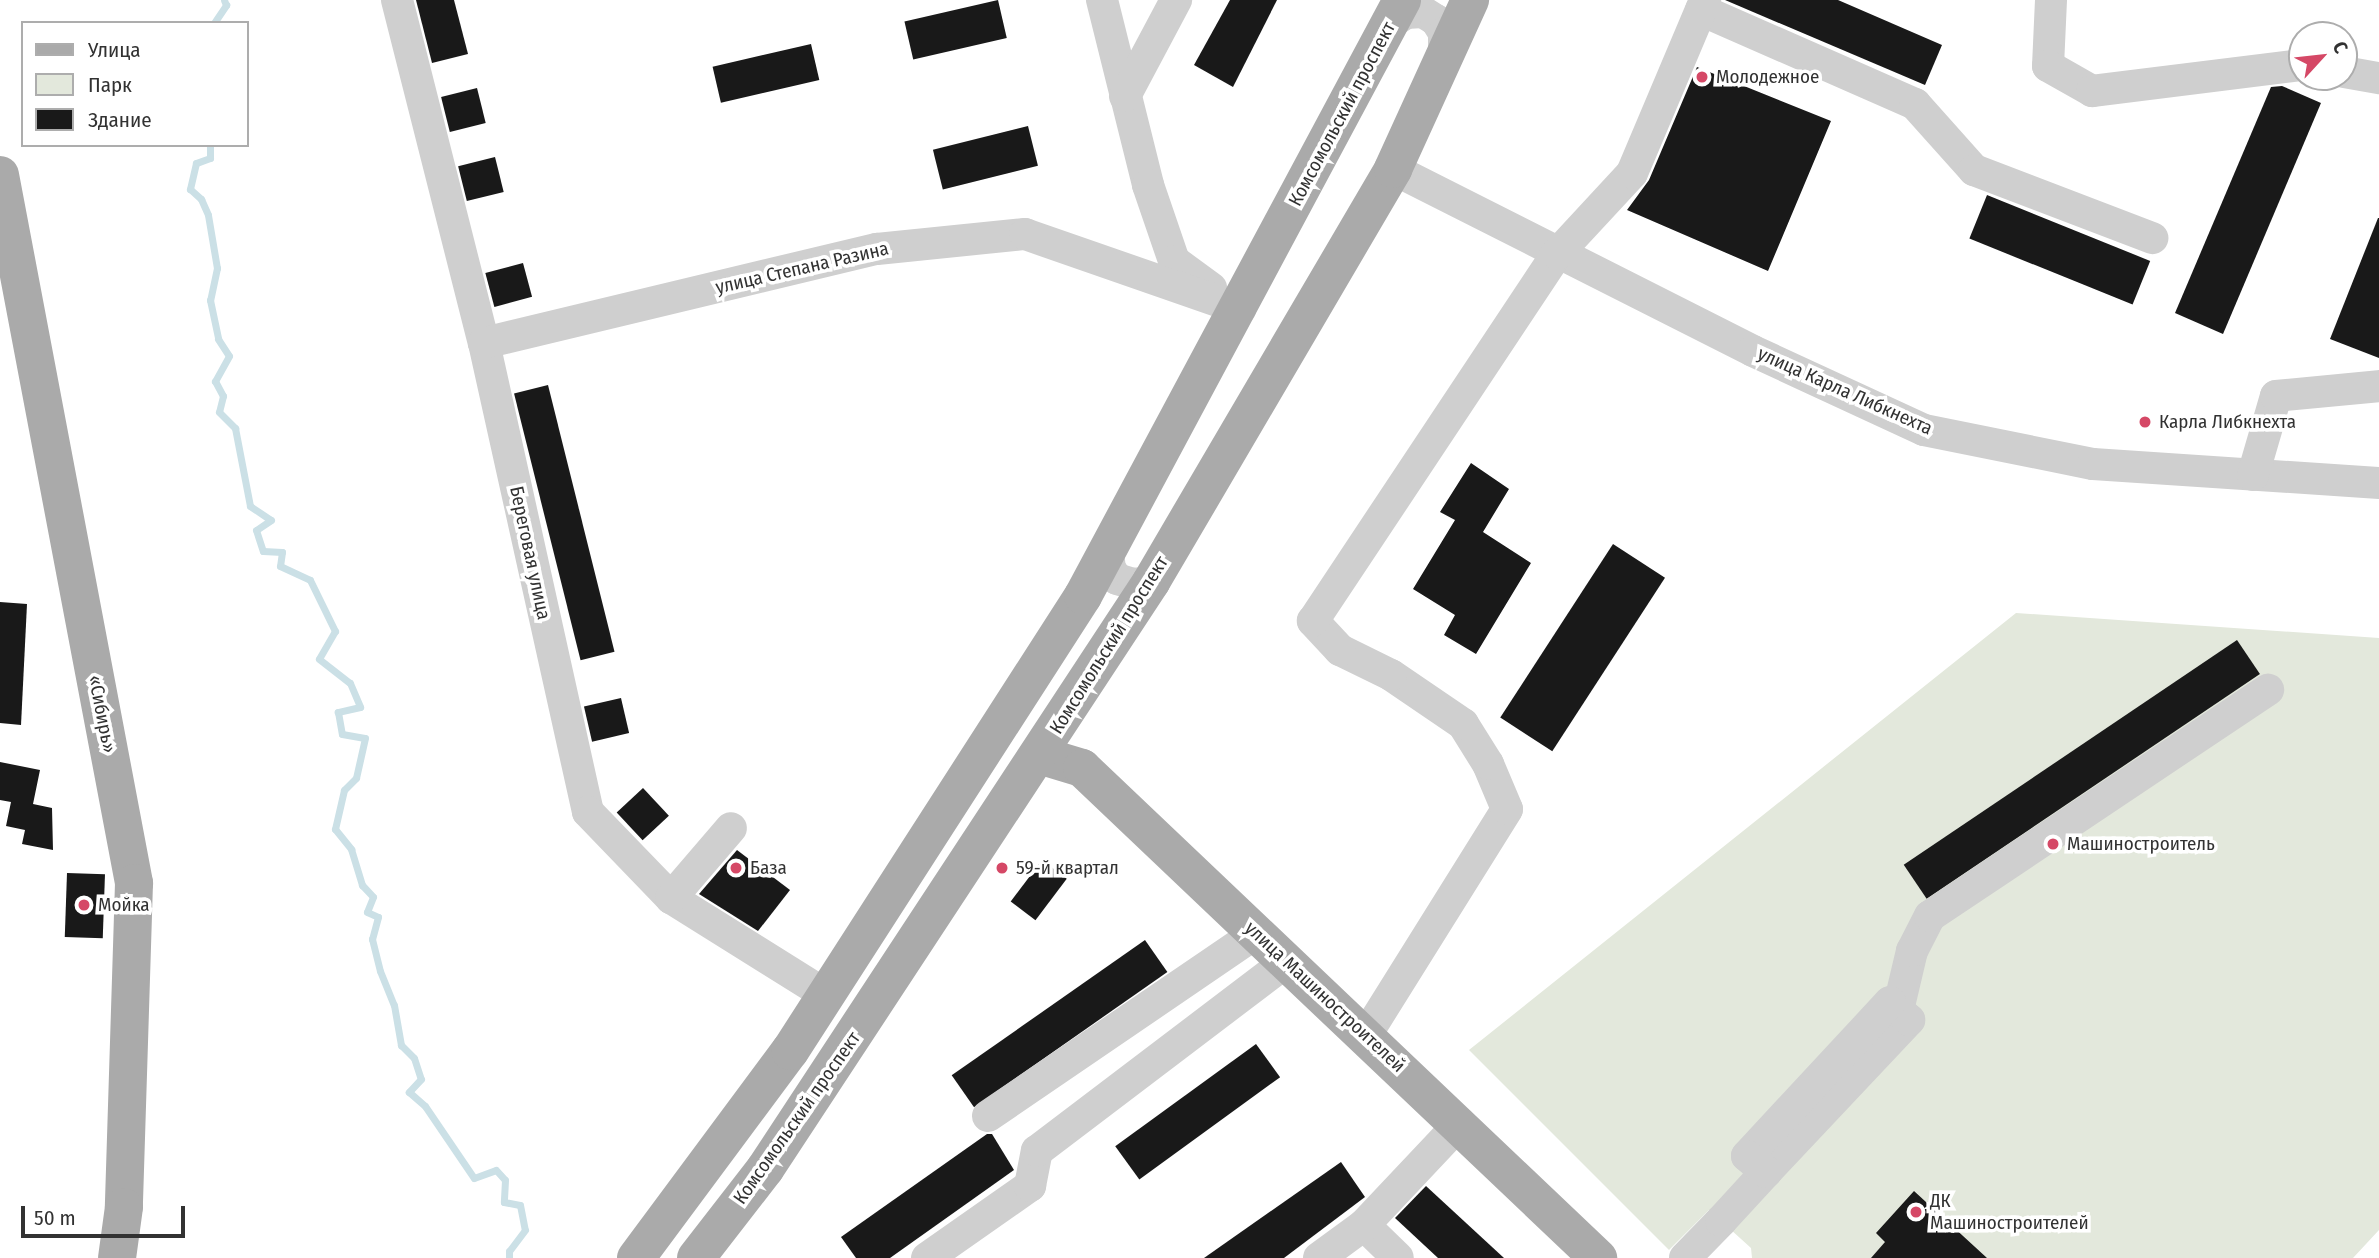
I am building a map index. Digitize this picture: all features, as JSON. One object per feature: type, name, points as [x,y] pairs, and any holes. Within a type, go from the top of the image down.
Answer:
[{"type":"main road","name":"Комсомольский проспект","points":[[696,1258],[765,1169],[1151,582],[1393,169],[1470,0]]},
{"type":"main road","name":"Комсомольский проспект","points":[[644,1254],[790,1051],[1083,596],[1240,309],[1396,12]]},
{"type":"main road","name":"«Сибирь»","points":[[0,175],[134,883],[124,1208],[117,1258]]},
{"type":"main road","points":[[1083,596],[1097,589],[1108,590],[1122,606],[1125,621]]},
{"type":"main road","name":"улица Машиностроителей","points":[[1039,755],[1082,768],[1460,1123],[1598,1258]]},
{"type":"street","name":"Береговая улица","points":[[397,0],[484,343],[588,812],[671,898],[826,995]]},
{"type":"street","points":[[1102,0],[1147,185],[1174,261],[1240,309]]},
{"type":"street","points":[[1125,96],[1176,0]]},
{"type":"street","points":[[2052,0],[2048,66],[2092,92],[2288,67]]},
{"type":"street","points":[[1366,1035],[1507,809],[1488,764],[1463,724],[1391,675],[1340,650],[1313,621],[1557,254],[1632,173],[1703,5],[1915,104],[1974,170],[2152,238]]},
{"type":"street","points":[[1396,12],[1423,12],[1436,20],[1444,33],[1444,55]]},
{"type":"street","points":[[2358,74],[2379,78]]},
{"type":"street","name":"улица Карла Либкнехта","points":[[1393,169],[1557,254],[1924,430],[2093,464],[2379,483]]},
{"type":"street","name":"улица Степана Разина","points":[[484,343],[877,249],[1025,234],[1240,309]]},
{"type":"street","points":[[2252,474],[2276,396],[2379,386]]},
{"type":"street","points":[[1108,551],[1110,569],[1117,579],[1133,584],[1151,582]]},
{"type":"street","points":[[1685,1258],[1909,1020],[1898,1010],[1912,951],[1930,916],[2268,690]]},
{"type":"street","points":[[671,898],[731,828]]},
{"type":"street","points":[[988,1115],[1256,933]]},
{"type":"street","points":[[928,1258],[1030,1186],[1038,1151],[1286,962]]},
{"type":"street","points":[[1319,1258],[1364,1226],[1460,1123]]},
{"type":"street","points":[[1364,1226],[1398,1258]]},
{"type":"green space","name":"Машиностроитель","points":[[2016,613],[2379,638],[2379,1230],[2353,1258],[1752,1258],[1751,1248],[1709,1210],[1669,1250],[1469,1050]]},
{"type":"building","points":[[416,0],[454,0],[468,54],[432,63]]},
{"type":"building","points":[[998,0],[1007,38],[913,60],[904,22]]},
{"type":"building","points":[[1230,0],[1277,0],[1233,87],[1194,65]]},
{"type":"building","points":[[1725,0],[1838,0],[1942,45],[1925,85]]},
{"type":"building","points":[[811,44],[819,80],[721,103],[713,67]]},
{"type":"building","points":[[1697,67],[1831,121],[1768,271],[1627,210],[1649,180]]},
{"type":"building","points":[[2282,86],[2288,91],[2321,103],[2223,334],[2175,313],[2271,87]]},
{"type":"building","points":[[477,88],[486,123],[450,132],[441,97]]},
{"type":"building","points":[[1028,126],[1038,166],[943,189],[933,150]]},
{"type":"building","points":[[495,157],[504,192],[467,201],[458,166]]},
{"type":"building","points":[[1987,195],[2150,261],[2133,305],[1969,239]]},
{"type":"building","points":[[2379,218],[2379,358],[2330,339]]},
{"type":"building","points":[[523,263],[532,297],[494,307],[485,273]]},
{"type":"building","points":[[548,385],[615,652],[581,660],[514,393]]},
{"type":"building","points":[[1471,463],[1509,489],[1483,532],[1531,563],[1476,654],[1444,635],[1455,615],[1413,589],[1455,520],[1440,512]]},
{"type":"building","points":[[1613,544],[1665,578],[1552,751],[1500,718]]},
{"type":"building","points":[[0,602],[27,604],[21,725],[0,723]]},
{"type":"building","points":[[2237,640],[2260,674],[1927,899],[1904,865]]},
{"type":"building","points":[[621,698],[629,733],[592,742],[584,707]]},
{"type":"building","points":[[0,762],[40,770],[33,804],[52,808],[53,850],[22,844],[25,830],[6,826],[11,802],[0,800]]},
{"type":"building","points":[[643,788],[669,816],[643,840],[617,813]]},
{"type":"building","name":"База","points":[[737,850],[790,890],[758,931],[699,894]]},
{"type":"building","points":[[1042,860],[1067,879],[1035,920],[1011,902]]},
{"type":"building","name":"Мойка","points":[[67,873],[105,874],[103,938],[65,937]]},
{"type":"building","points":[[1145,940],[1167,972],[974,1107],[952,1075]]},
{"type":"building","points":[[1256,1044],[1280,1077],[1139,1179],[1115,1146]]},
{"type":"building","points":[[987,1134],[992,1134],[1014,1170],[890,1258],[856,1258],[841,1237]]},
{"type":"building","points":[[1341,1162],[1365,1197],[1284,1258],[1204,1258]]},
{"type":"building","points":[[1426,1186],[1504,1258],[1438,1258],[1395,1218]]},
{"type":"building","name":"ДК Машиностроителей","points":[[1914,1191],[1987,1258],[1871,1258],[1885,1242],[1876,1233]]},
{"type":"waterway","points":[[215,21],[226,5],[224,0]]},
{"type":"waterway","points":[[210,147],[210,158],[196,163],[190,189],[201,199],[208,215],[217,268],[210,300],[218,339],[229,356],[215,381],[223,396],[219,412],[235,428],[250,506],[271,520],[256,530],[263,551],[282,552],[280,566],[310,580],[335,631],[319,659],[350,683],[360,707],[338,712],[342,734],[365,738],[356,778],[344,790],[335,829],[351,849],[362,885],[373,897],[367,912],[378,917],[372,939],[380,971],[394,1005],[401,1045],[414,1058],[421,1079],[409,1092],[425,1106],[474,1178],[496,1170],[505,1180],[504,1202],[520,1205],[525,1230],[509,1251],[509,1258]]},
{"type":"place","name":"Молодежное","points":[[1702,77]]},
{"type":"place","name":"Карла Либкнехта","points":[[2145,422]]},
{"type":"place","name":"Машиностроитель","points":[[2053,844]]},
{"type":"place","name":"База","points":[[736,868]]},
{"type":"place","name":"59-й квартал","points":[[1002,868]]},
{"type":"place","name":"Мойка","points":[[84,905]]},
{"type":"place","name":"ДК Машиностроителей","points":[[1916,1212]]}]
